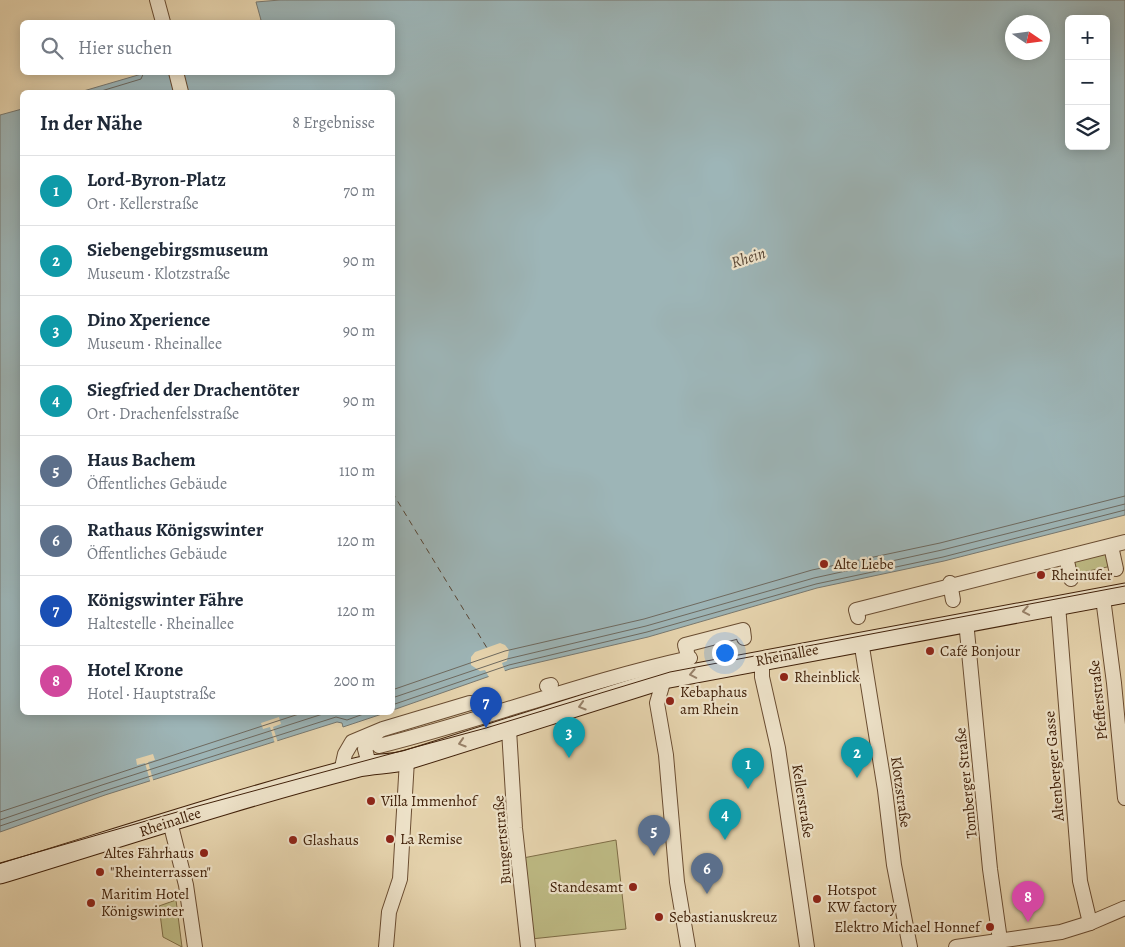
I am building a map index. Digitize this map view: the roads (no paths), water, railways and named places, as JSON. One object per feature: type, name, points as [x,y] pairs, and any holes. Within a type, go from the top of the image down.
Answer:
[{"type":"street","points":[[158,0],[163,20]]},
{"type":"street","points":[[177,75],[181,90]]},
{"type":"street","points":[[856,611],[950,584],[1118,544],[1116,569]]},
{"type":"street","points":[[1066,557],[1071,579]]},
{"type":"street","points":[[950,584],[953,600]]},
{"type":"street","name":"Rheinallee","points":[[341,772],[345,754],[352,742],[378,739],[468,720],[598,680],[762,660],[966,621],[1103,598],[1125,592]]},
{"type":"street","name":"Pfefferstraße","points":[[1103,598],[1123,762],[1125,798]]},
{"type":"street","name":"Altenberger Gasse","points":[[1058,605],[1080,881],[1090,923]]},
{"type":"street","name":"Tomberger Straße","points":[[966,621],[990,869],[1000,940]]},
{"type":"street","points":[[688,947],[677,882],[666,755],[657,703],[660,672],[688,655],[685,645],[743,630],[744,638]]},
{"type":"street","name":"Klotzstraße","points":[[861,641],[885,790],[894,866],[910,947]]},
{"type":"street","name":"Kellerstraße","points":[[762,660],[762,677],[778,748],[807,947]]},
{"type":"street","name":"Rheinallee","points":[[0,874],[185,816],[369,764],[390,765],[509,730],[660,672]]},
{"type":"street","name":"Rheinallee","points":[[378,739],[470,703]]},
{"type":"street","name":"Bungertstraße","points":[[509,730],[516,828],[528,947]]},
{"type":"street","points":[[369,764],[365,749],[378,739]]},
{"type":"street","points":[[386,947],[389,912],[400,879],[407,760]]},
{"type":"street","points":[[170,822],[186,885],[195,947]]},
{"type":"street","points":[[956,947],[1061,932],[1090,923],[1125,908]]},
{"type":"water","name":"Rhein","points":[[280,0],[1125,0],[1125,515],[944,561],[817,588],[648,637],[510,669],[395,709],[395,90],[87,90],[138,75],[395,75],[395,20],[261,20],[256,2]]},
{"type":"water","points":[[20,110],[20,715],[379,715],[343,727],[342,723],[337,722],[105,795],[0,832],[0,115]]},
{"type":"tram line","points":[[0,863],[198,806],[486,728],[670,672],[1125,586]]},
{"type":"place","name":"Alte Liebe","points":[[824,564]]},
{"type":"place","name":"Rheinufer","points":[[1041,575]]},
{"type":"place","name":"Café Bonjour","points":[[930,651]]},
{"type":"place","name":"Rheinblick","points":[[784,677]]},
{"type":"place","name":"Kebaphaus am Rhein","points":[[670,701]]},
{"type":"place","name":"Königswinter Fähre","points":[[486,728]]},
{"type":"place","name":"Dino Xperience","points":[[569,758]]},
{"type":"place","name":"Siebengebirgsmuseum","points":[[857,778]]},
{"type":"place","name":"Lord-Byron-Platz","points":[[748,789]]},
{"type":"place","name":"Villa Immenhof","points":[[371,801]]},
{"type":"place","name":"La Remise","points":[[390,839]]},
{"type":"place","name":"Glashaus","points":[[293,840]]},
{"type":"place","name":"Siegfried der Drachentöter","points":[[725,840]]},
{"type":"place","name":"Altes Fährhaus","points":[[204,853]]},
{"type":"place","name":"Haus Bachem","points":[[654,856]]},
{"type":"place","name":"\"Rheinterrassen\"","points":[[100,872]]},
{"type":"place","name":"Standesamt","points":[[633,887]]},
{"type":"place","name":"Rathaus Königswinter","points":[[707,894]]},
{"type":"place","name":"Hotspot KW factory","points":[[817,899]]},
{"type":"place","name":"Maritim Hotel Königswinter","points":[[91,903]]},
{"type":"place","name":"Sebastianuskreuz","points":[[659,917]]},
{"type":"place","name":"Hotel Krone","points":[[1028,922]]},
{"type":"place","name":"Elektro Michael Honnef","points":[[990,927]]}]
